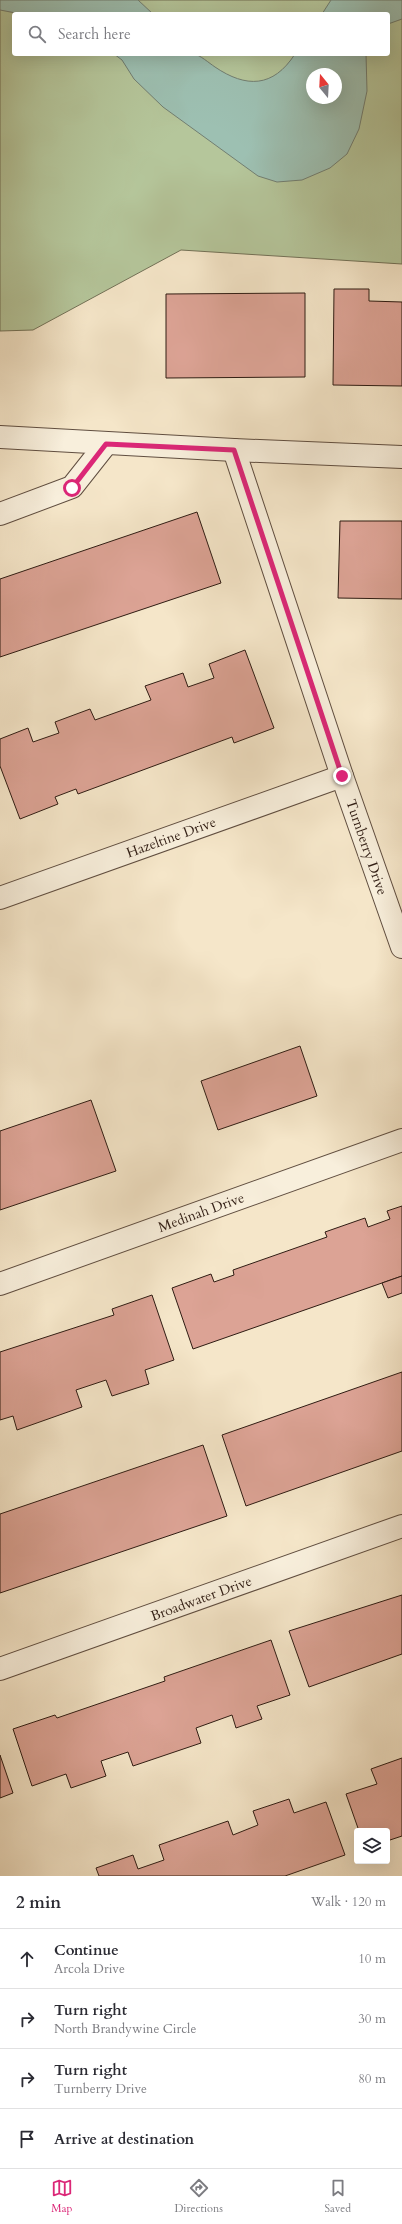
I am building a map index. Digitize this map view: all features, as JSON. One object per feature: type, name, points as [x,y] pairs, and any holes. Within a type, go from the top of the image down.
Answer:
[{"type":"street","points":[[0,437],[106,444],[402,457]]},
{"type":"street","points":[[0,514],[72,488],[106,444]]},
{"type":"street","name":"Turnberry Drive","points":[[234,450],[342,776],[402,947]]},
{"type":"street","name":"Hazeltine Drive","points":[[0,898],[342,776]]},
{"type":"street","name":"Medinah Drive","points":[[0,1284],[402,1140]]},
{"type":"street","name":"Broadwater Drive","points":[[0,1669],[402,1526]]},
{"type":"shaded area","points":[[0,0],[402,0],[402,264],[181,250],[33,330],[0,331]]},
{"type":"shaded area","points":[[0,0],[138,0],[151,12],[12,12],[0,10]]},
{"type":"shaded area","points":[[331,0],[402,0],[402,19],[390,23],[390,12],[323,12]]},
{"type":"shaded area","points":[[117,56],[199,56],[226,74],[237,79],[258,81],[268,79],[278,73],[287,65],[294,56],[366,56],[367,91],[359,129],[347,154],[330,168],[302,180],[277,182],[258,176],[163,107],[134,79],[122,60]]},
{"type":"building","points":[[334,289],[369,289],[369,301],[402,302],[402,386],[333,385]]},
{"type":"building","points":[[305,293],[305,377],[166,378],[166,294]]},
{"type":"building","points":[[197,512],[221,583],[0,657],[0,579]]},
{"type":"building","points":[[340,521],[402,521],[402,599],[338,598]]},
{"type":"building","points":[[245,650],[274,728],[234,743],[232,737],[78,794],[76,789],[55,797],[58,804],[20,819],[0,766],[0,739],[28,728],[33,742],[59,733],[55,722],[90,709],[95,720],[151,700],[145,686],[183,673],[188,687],[214,678],[209,664]]},
{"type":"building","points":[[300,1046],[317,1096],[218,1130],[201,1081]]},
{"type":"building","points":[[91,1100],[116,1171],[0,1210],[0,1131]]},
{"type":"building","points":[[402,1206],[402,1276],[193,1349],[172,1288],[211,1274],[214,1282],[234,1275],[233,1270],[327,1237],[325,1232],[365,1218],[368,1227],[390,1219],[387,1211]]},
{"type":"building","points":[[402,1276],[402,1293],[388,1298],[382,1283]]},
{"type":"building","points":[[152,1295],[174,1360],[145,1370],[149,1384],[112,1396],[106,1380],[76,1390],[82,1407],[17,1430],[13,1416],[0,1420],[0,1352],[114,1315],[112,1309]]},
{"type":"building","points":[[402,1372],[402,1451],[246,1506],[222,1435]]},
{"type":"building","points":[[203,1445],[227,1516],[0,1593],[0,1514]]},
{"type":"building","points":[[402,1595],[402,1654],[309,1687],[289,1631]]},
{"type":"building","points":[[271,1640],[290,1695],[257,1706],[262,1719],[236,1728],[232,1715],[196,1728],[201,1743],[133,1766],[128,1752],[101,1761],[106,1776],[71,1788],[66,1774],[32,1786],[13,1729],[55,1715],[57,1718],[165,1681],[164,1677]]},
{"type":"building","points":[[0,1755],[13,1793],[0,1798]]},
{"type":"building","points":[[402,1758],[402,1836],[390,1840],[390,1828],[358,1828],[346,1794],[377,1784],[371,1769]]},
{"type":"building","points":[[289,1799],[294,1813],[326,1802],[345,1855],[285,1876],[99,1876],[96,1868],[133,1855],[138,1869],[164,1860],[159,1845],[228,1821],[233,1835],[258,1825],[253,1811]]},
{"type":"route","points":[[72,488],[106,444],[234,450],[342,776]]}]
